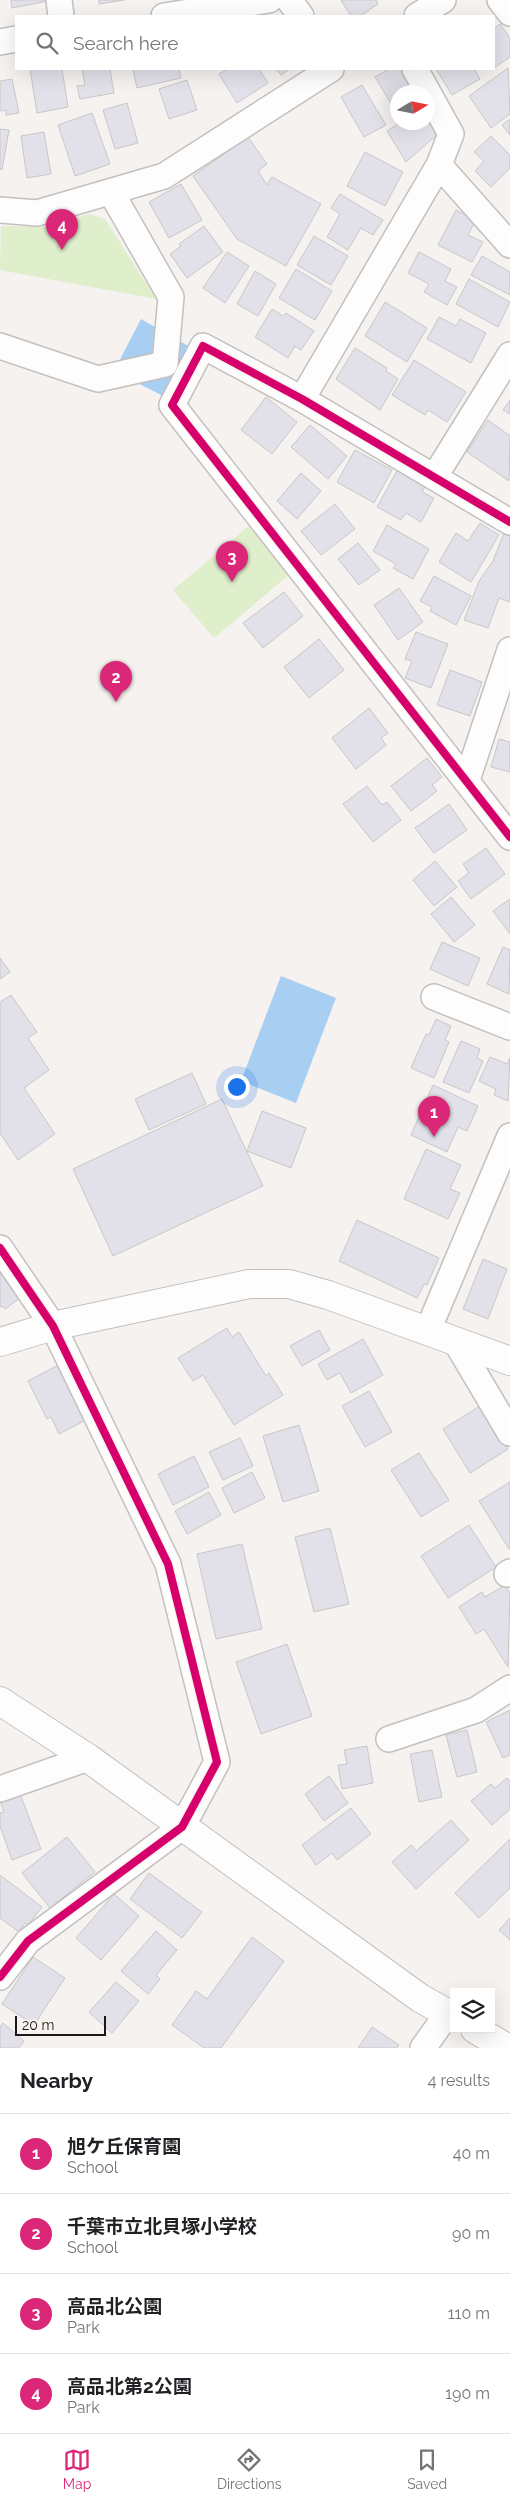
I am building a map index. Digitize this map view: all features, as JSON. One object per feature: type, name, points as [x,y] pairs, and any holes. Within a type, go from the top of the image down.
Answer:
[{"type":"street","points":[[59,0],[61,15]]},
{"type":"street","points":[[171,15],[270,0]]},
{"type":"street","points":[[289,0],[300,15]]},
{"type":"street","points":[[418,15],[443,0]]},
{"type":"street","points":[[500,0],[510,13]]},
{"type":"street","points":[[0,42],[15,39]]},
{"type":"street","points":[[0,210],[37,213],[164,176],[329,70]]},
{"type":"street","points":[[302,399],[439,165],[451,134],[416,70]]},
{"type":"street","points":[[439,165],[510,246]]},
{"type":"street","points":[[0,346],[98,379],[165,364],[171,297],[112,192]]},
{"type":"street","points":[[510,522],[302,399],[204,346],[172,405],[510,837]]},
{"type":"street","points":[[435,476],[510,355]]},
{"type":"street","points":[[466,780],[510,650]]},
{"type":"street","points":[[434,997],[510,1027]]},
{"type":"street","points":[[428,1330],[510,1136]]},
{"type":"street","points":[[0,1248],[53,1326],[168,1564],[217,1762],[182,1827],[28,1941],[0,1977]]},
{"type":"street","points":[[0,1342],[53,1326],[249,1284],[289,1284],[328,1295],[510,1360]]},
{"type":"street","points":[[456,1342],[510,1433]]},
{"type":"street","points":[[390,1739],[476,1710],[510,1688]]},
{"type":"street","points":[[0,1701],[88,1758],[420,1998],[450,2014]]},
{"type":"street","points":[[0,1788],[88,1758]]},
{"type":"street","points":[[423,2048],[450,2016]]},
{"type":"street","points":[[482,2033],[507,2048]]},
{"type":"green space","points":[[89,214],[105,219],[156,299],[0,270],[1,226],[45,227]]},
{"type":"green space","points":[[249,526],[290,574],[214,638],[173,590]]},
{"type":"water","points":[[141,319],[190,347],[163,396],[114,371]]},
{"type":"water","points":[[281,976],[336,998],[296,1103],[241,1081]]},
{"type":"building","points":[[11,0],[47,0],[48,1],[12,8]]},
{"type":"building","points":[[99,0],[124,0],[99,4]]},
{"type":"building","points":[[341,0],[376,0],[378,4],[362,15],[350,15]]},
{"type":"building","points":[[500,24],[510,38],[510,57],[495,67],[495,28]]},
{"type":"building","points":[[508,68],[510,114],[491,128],[469,96]]},
{"type":"building","points":[[30,70],[62,70],[68,107],[37,113]]},
{"type":"building","points":[[82,70],[110,70],[114,93],[80,99],[77,86],[85,85]]},
{"type":"building","points":[[133,70],[179,70],[181,78],[137,88]]},
{"type":"building","points":[[225,70],[260,70],[268,83],[237,103],[219,74]]},
{"type":"building","points":[[277,70],[288,70],[281,75]]},
{"type":"building","points":[[387,70],[408,70],[417,85],[390,85],[390,102],[375,77]]},
{"type":"building","points":[[437,70],[475,70],[480,79],[452,95]]},
{"type":"building","points":[[12,79],[19,113],[6,115],[6,110],[0,111],[0,81]]},
{"type":"building","points":[[187,80],[197,110],[169,119],[159,89]]},
{"type":"building","points":[[362,85],[386,125],[364,137],[341,97]]},
{"type":"building","points":[[127,103],[138,143],[115,149],[103,110]]},
{"type":"building","points":[[92,113],[110,164],[75,176],[58,125]]},
{"type":"building","points":[[510,119],[510,135],[502,125]]},
{"type":"building","points":[[435,126],[439,133],[406,162],[387,131],[390,129],[435,130]]},
{"type":"building","points":[[0,129],[9,130],[2,170],[0,169]]},
{"type":"building","points":[[44,132],[51,174],[27,178],[21,136]]},
{"type":"building","points":[[491,136],[510,155],[510,168],[491,187],[475,171],[484,161],[474,152]]},
{"type":"building","points":[[248,137],[267,164],[258,171],[267,185],[272,177],[321,204],[286,266],[237,239],[193,176]]},
{"type":"building","points":[[365,152],[403,172],[385,206],[347,186]]},
{"type":"building","points":[[181,184],[202,220],[169,238],[149,202]]},
{"type":"building","points":[[340,194],[383,220],[373,235],[361,228],[348,250],[327,237],[340,214],[331,208]]},
{"type":"building","points":[[456,210],[476,220],[468,235],[483,242],[472,262],[438,245]]},
{"type":"building","points":[[204,226],[223,252],[187,278],[170,254],[181,246],[179,244]]},
{"type":"building","points":[[314,236],[348,256],[331,285],[297,265]]},
{"type":"building","points":[[227,252],[249,266],[225,303],[203,288]]},
{"type":"building","points":[[419,252],[451,269],[445,281],[457,287],[447,305],[424,292],[429,284],[408,273]]},
{"type":"building","points":[[482,256],[510,272],[510,295],[471,275]]},
{"type":"building","points":[[296,269],[332,291],[315,320],[279,298]]},
{"type":"building","points":[[255,271],[276,284],[258,316],[237,304]]},
{"type":"building","points":[[469,279],[510,302],[498,327],[456,304]]},
{"type":"building","points":[[385,302],[427,328],[407,362],[365,336]]},
{"type":"building","points":[[272,309],[283,316],[286,313],[314,331],[301,350],[295,346],[288,358],[255,337]]},
{"type":"building","points":[[439,317],[456,326],[460,319],[486,333],[471,363],[427,339]]},
{"type":"building","points":[[355,348],[387,368],[386,371],[398,379],[380,410],[336,379]]},
{"type":"building","points":[[414,360],[466,392],[447,422],[428,410],[425,415],[392,395]]},
{"type":"building","points":[[266,397],[297,422],[272,454],[241,430]]},
{"type":"building","points":[[510,400],[510,414],[503,410]]},
{"type":"building","points":[[488,420],[510,436],[509,481],[467,452]]},
{"type":"building","points":[[310,425],[347,456],[328,479],[291,447]]},
{"type":"building","points":[[355,450],[392,470],[374,503],[337,482]]},
{"type":"building","points":[[398,469],[426,485],[422,492],[434,498],[421,522],[406,513],[401,520],[377,507]]},
{"type":"building","points":[[301,473],[321,491],[297,519],[277,501]]},
{"type":"building","points":[[335,504],[355,529],[321,555],[301,531]]},
{"type":"building","points":[[480,523],[499,535],[471,582],[439,562],[456,533],[468,541]]},
{"type":"building","points":[[387,525],[429,549],[413,579],[393,568],[396,564],[373,551]]},
{"type":"building","points":[[504,533],[510,536],[510,602],[499,598],[488,628],[464,620],[479,581],[493,561]]},
{"type":"building","points":[[358,543],[380,570],[359,585],[338,559]]},
{"type":"building","points":[[434,576],[471,596],[456,625],[430,611],[432,607],[420,601]]},
{"type":"building","points":[[399,588],[423,622],[398,640],[374,605]]},
{"type":"building","points":[[284,592],[303,616],[263,648],[243,623]]},
{"type":"building","points":[[416,632],[448,644],[431,688],[405,678],[412,661],[405,659]]},
{"type":"building","points":[[319,639],[344,670],[309,698],[284,667]]},
{"type":"building","points":[[450,670],[482,682],[470,716],[437,705]]},
{"type":"building","points":[[369,708],[388,733],[381,738],[386,745],[356,769],[332,738]]},
{"type":"building","points":[[499,739],[510,742],[510,772],[491,767]]},
{"type":"building","points":[[427,758],[442,777],[432,785],[437,791],[411,811],[391,786]]},
{"type":"building","points":[[367,786],[382,805],[387,802],[401,820],[373,842],[343,804]]},
{"type":"building","points":[[449,804],[467,830],[434,853],[415,828]]},
{"type":"building","points":[[486,848],[505,874],[471,899],[458,881],[469,873],[463,864]]},
{"type":"building","points":[[435,861],[457,887],[434,906],[413,880]]},
{"type":"building","points":[[451,897],[475,925],[454,942],[431,914]]},
{"type":"building","points":[[510,899],[510,934],[493,911]]},
{"type":"building","points":[[442,942],[480,958],[468,986],[430,969]]},
{"type":"building","points":[[503,947],[510,950],[509,994],[487,984]]},
{"type":"building","points":[[0,958],[10,972],[0,979]]},
{"type":"building","points":[[11,995],[37,1032],[28,1038],[49,1070],[24,1088],[55,1134],[18,1160],[0,1133],[0,1002]]},
{"type":"building","points":[[436,1019],[451,1026],[445,1040],[449,1042],[434,1078],[411,1068],[426,1034],[429,1035]]},
{"type":"building","points":[[461,1041],[480,1049],[477,1058],[483,1061],[469,1093],[443,1082]]},
{"type":"building","points":[[490,1057],[507,1064],[510,1058],[508,1101],[494,1095],[496,1089],[479,1081]]},
{"type":"building","points":[[192,1073],[206,1104],[149,1130],[135,1099]]},
{"type":"building","points":[[433,1085],[478,1106],[467,1131],[458,1127],[447,1152],[411,1135]]},
{"type":"building","points":[[222,1099],[263,1186],[113,1256],[73,1169]]},
{"type":"building","points":[[262,1111],[306,1128],[291,1168],[247,1151]]},
{"type":"building","points":[[426,1149],[461,1165],[450,1189],[460,1193],[448,1219],[404,1199]]},
{"type":"building","points":[[357,1220],[439,1258],[427,1285],[424,1284],[417,1298],[339,1261]]},
{"type":"building","points":[[483,1259],[507,1269],[488,1319],[463,1309]]},
{"type":"building","points":[[0,1261],[24,1295],[5,1309],[2,1306],[0,1307]]},
{"type":"building","points":[[227,1328],[232,1337],[239,1332],[266,1376],[269,1373],[283,1395],[234,1425],[203,1375],[193,1381],[178,1358]]},
{"type":"building","points":[[319,1330],[330,1350],[302,1366],[290,1346]]},
{"type":"building","points":[[363,1339],[383,1375],[351,1393],[340,1373],[327,1380],[318,1364]]},
{"type":"building","points":[[62,1363],[94,1416],[59,1434],[51,1417],[47,1419],[28,1381]]},
{"type":"building","points":[[369,1391],[392,1432],[365,1447],[342,1406]]},
{"type":"building","points":[[480,1406],[508,1449],[470,1473],[443,1429]]},
{"type":"building","points":[[299,1425],[319,1491],[283,1502],[263,1436]]},
{"type":"building","points":[[240,1438],[253,1466],[223,1480],[209,1452]]},
{"type":"building","points":[[419,1453],[449,1500],[421,1517],[391,1470]]},
{"type":"building","points":[[194,1456],[209,1487],[173,1505],[158,1474]]},
{"type":"building","points":[[252,1472],[265,1498],[234,1513],[222,1488]]},
{"type":"building","points":[[510,1482],[510,1549],[509,1549],[479,1501]]},
{"type":"building","points":[[209,1492],[221,1515],[187,1534],[175,1511]]},
{"type":"building","points":[[469,1525],[496,1567],[448,1598],[421,1556]]},
{"type":"building","points":[[330,1528],[349,1604],[314,1612],[295,1537]]},
{"type":"building","points":[[242,1544],[262,1629],[216,1639],[197,1554]]},
{"type":"building","points":[[505,1585],[510,1593],[508,1667],[484,1629],[476,1634],[459,1607],[482,1592],[485,1597]]},
{"type":"building","points":[[287,1644],[312,1716],[261,1734],[236,1662]]},
{"type":"building","points":[[510,1710],[510,1755],[503,1758],[486,1722]]},
{"type":"building","points":[[467,1730],[477,1772],[457,1777],[446,1735]]},
{"type":"building","points":[[367,1746],[373,1783],[342,1789],[338,1765],[347,1764],[344,1750]]},
{"type":"building","points":[[432,1750],[442,1797],[419,1802],[410,1754]]},
{"type":"building","points":[[329,1776],[348,1803],[324,1821],[305,1794]]},
{"type":"building","points":[[507,1778],[510,1781],[510,1809],[492,1825],[471,1801],[491,1784],[495,1788]]},
{"type":"building","points":[[20,1794],[41,1849],[12,1860],[0,1826],[0,1813],[4,1812],[0,1801]]},
{"type":"building","points":[[351,1808],[371,1834],[337,1860],[332,1853],[316,1865],[302,1845]]},
{"type":"building","points":[[451,1820],[469,1840],[416,1889],[392,1862],[411,1845],[416,1851]]},
{"type":"building","points":[[67,1837],[95,1872],[50,1908],[22,1873]]},
{"type":"building","points":[[510,1839],[510,1888],[479,1918],[455,1893]]},
{"type":"building","points":[[149,1873],[202,1912],[182,1938],[130,1899]]},
{"type":"building","points":[[0,1875],[42,1907],[28,1925],[25,1923],[19,1932],[0,1918]]},
{"type":"building","points":[[114,1894],[139,1916],[101,1960],[76,1938]]},
{"type":"building","points":[[510,1918],[510,1940],[499,1930]]},
{"type":"building","points":[[156,1931],[177,1950],[156,1975],[160,1979],[148,1994],[121,1971]]},
{"type":"building","points":[[252,1937],[284,1961],[221,2048],[204,2048],[172,2025],[196,1991],[207,1999]]},
{"type":"building","points":[[33,1957],[65,1978],[34,2025],[2,2004]]},
{"type":"building","points":[[116,1982],[139,2001],[112,2033],[89,2012]]},
{"type":"building","points":[[3,2023],[24,2041],[19,2048],[0,2048],[0,2027]]},
{"type":"building","points":[[372,2027],[399,2045],[397,2048],[358,2048]]},
{"type":"cycle path","points":[[510,522],[302,399],[203,346],[172,405],[510,837]]},
{"type":"cycle path","points":[[0,1248],[53,1326],[168,1564],[217,1762],[182,1827],[28,1941],[0,1977]]},
{"type":"place","name":"高品北第2公園","points":[[62,250]]},
{"type":"place","name":"高品北公園","points":[[232,582]]},
{"type":"place","name":"千葉市立北貝塚小学校","points":[[116,702]]},
{"type":"place","name":"旭ケ丘保育園","points":[[434,1137]]}]
